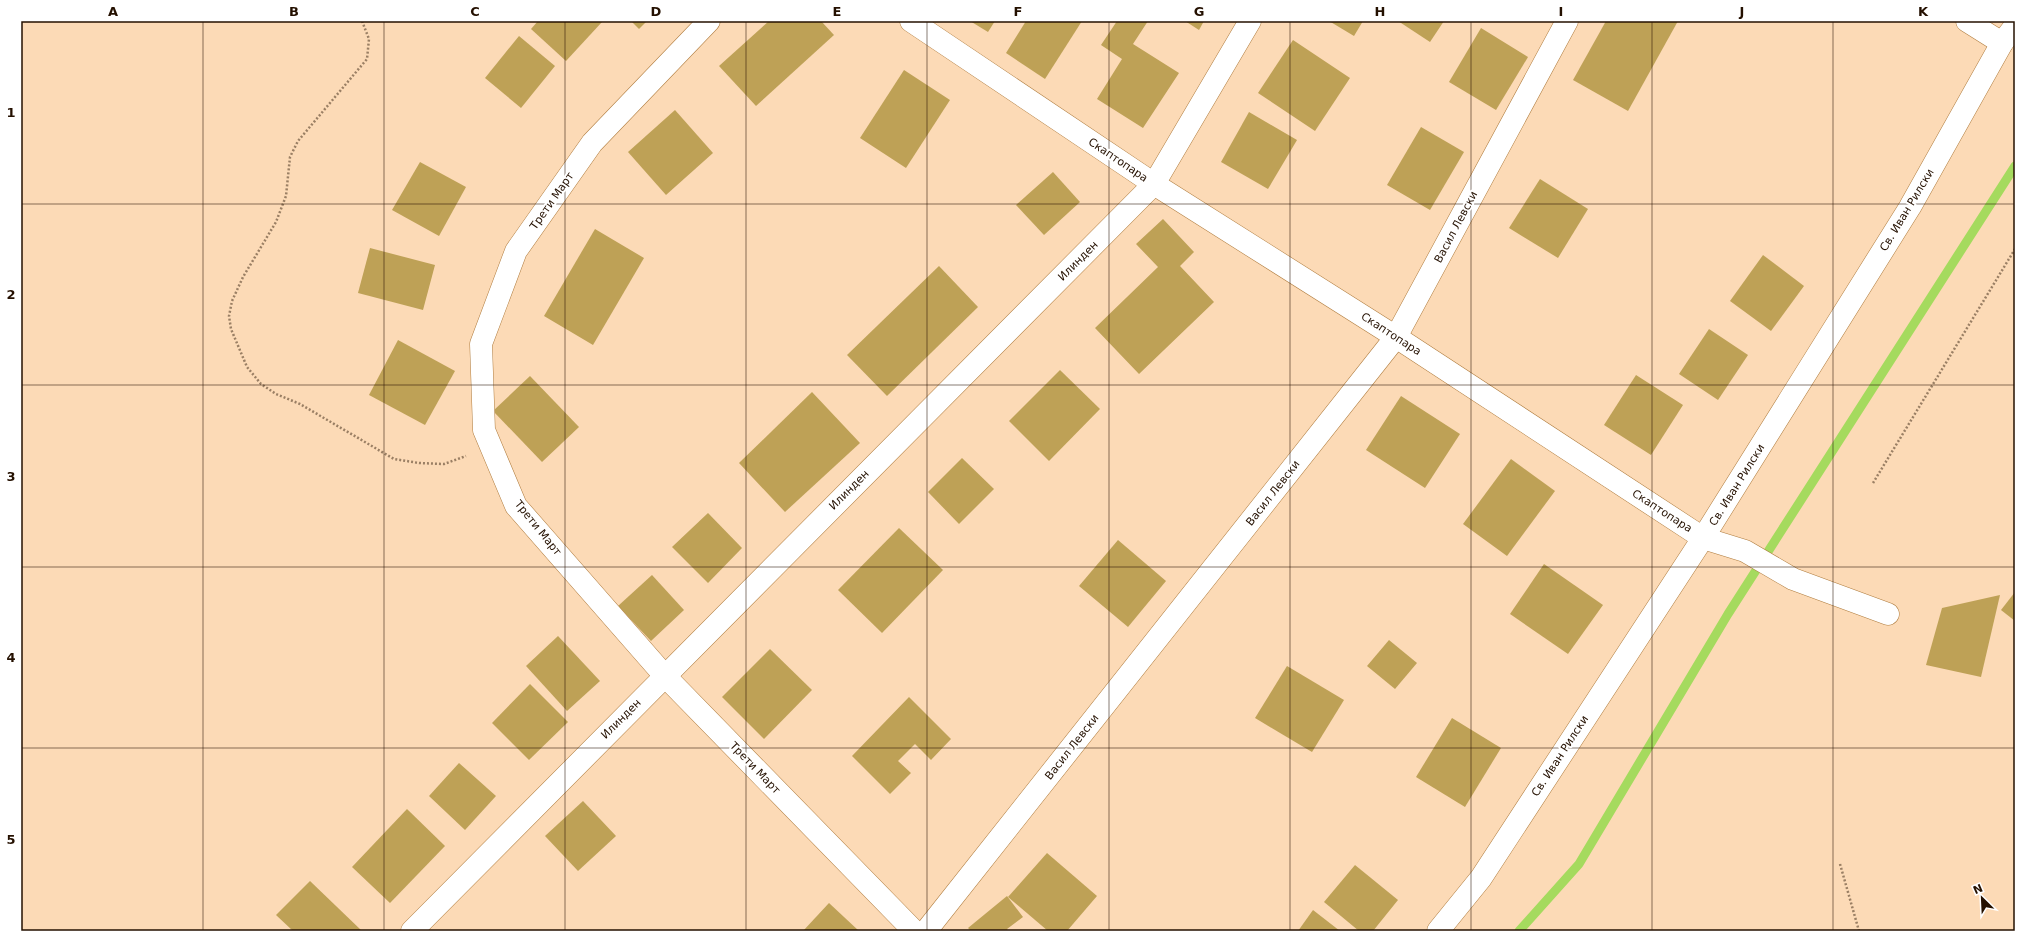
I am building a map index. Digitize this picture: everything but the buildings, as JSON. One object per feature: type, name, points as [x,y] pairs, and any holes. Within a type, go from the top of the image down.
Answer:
[{"type":"street","name":"Трети Март","points":[[710,21],[592,143],[516,251],[481,344],[484,430],[516,506],[664,675],[914,931]]},
{"type":"street","name":"Скаптопара","points":[[911,21],[1154,184],[1396,337],[1703,538],[1745,551],[1793,579],[1888,614]]},
{"type":"street","name":"Илинден","points":[[412,931],[664,675],[1154,184],[1250,21]]},
{"type":"street","name":"Васил Левски","points":[[926,931],[1396,337],[1567,21]]},
{"type":"street","points":[[1967,21],[2009,34]]},
{"type":"street","name":"Св. Иван Рилски","points":[[1438,931],[1481,878],[1703,538],[1910,207],[2009,34]]},
{"type":"path","points":[[362,21],[369,39],[367,59],[298,141],[290,157],[286,196],[276,222],[243,277],[232,301],[229,316],[231,329],[247,367],[261,384],[276,394],[300,404],[394,459],[419,463],[444,464],[491,447]]},
{"type":"path","points":[[1873,482],[2015,249]]},
{"type":"path","points":[[1840,864],[1858,931]]},
{"type":"waterway","points":[[1519,931],[1579,864],[1728,614],[2015,166]]}]
